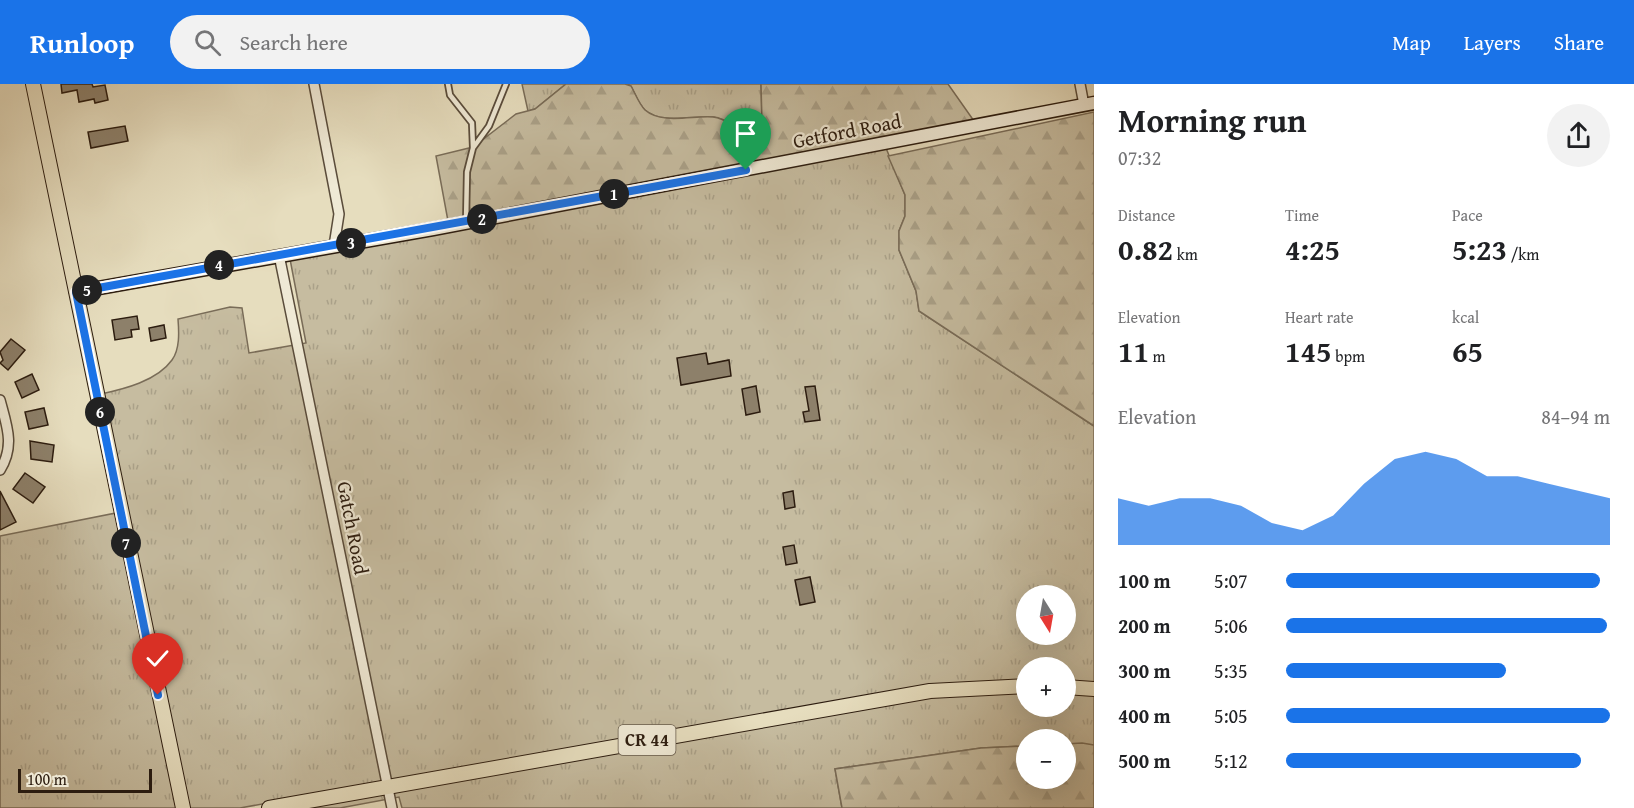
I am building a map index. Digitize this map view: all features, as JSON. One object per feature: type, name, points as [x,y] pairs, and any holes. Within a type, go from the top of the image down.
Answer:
[{"type":"main road","points":[[33,84],[183,808]]},
{"type":"main road","name":"CR 44","points":[[269,808],[930,691],[1016,687]]},
{"type":"main road","points":[[1076,688],[1094,689]]},
{"type":"street","points":[[314,84],[339,214],[334,246]]},
{"type":"street","points":[[1080,84],[1089,104]]},
{"type":"street","name":"Getford Road","points":[[76,292],[466,223],[1089,104]]},
{"type":"street","name":"Gatch Road","points":[[279,255],[392,808]]},
{"type":"street","points":[[0,400],[11,440],[7,459],[0,470]]},
{"type":"lane","points":[[448,84],[450,95],[472,123],[473,148],[467,172],[466,223]]},
{"type":"lane","points":[[473,148],[489,126],[506,84]]},
{"type":"green space","points":[[522,84],[566,84],[535,109],[528,111]]},
{"type":"green space","points":[[566,84],[625,84],[631,86],[643,108],[652,115],[669,118],[713,117],[756,134],[762,123],[761,84],[948,84],[974,121],[448,221],[436,156],[473,147],[516,114],[535,109]]},
{"type":"green space","points":[[625,84],[761,84],[762,123],[756,134],[714,117],[669,118],[652,115],[639,102],[631,86]]},
{"type":"green space","points":[[1094,112],[1094,426],[919,311],[916,291],[899,250],[899,231],[905,216],[905,195],[888,156]]},
{"type":"green space","points":[[886,148],[905,195],[905,216],[899,231],[899,250],[916,291],[919,311],[1094,426],[1094,684],[1076,683],[1076,657],[1016,657],[1016,682],[792,709],[240,808],[188,808],[101,394],[120,390],[149,379],[166,367],[178,346],[178,319],[230,307],[242,308],[249,353],[306,343],[290,259]]},
{"type":"green space","points":[[116,513],[178,808],[0,808],[0,536]]},
{"type":"green space","points":[[1016,692],[1016,717],[1076,717],[1076,693],[1094,694],[1094,745],[1076,744],[1076,729],[1016,729],[1016,746],[981,748],[835,769],[842,808],[402,808],[399,797],[340,808],[298,808],[931,696]]},
{"type":"green space","points":[[1076,743],[1094,745],[1094,808],[842,808],[835,769],[981,748],[1016,746],[1016,789],[1076,789]]},
{"type":"building","points":[[61,84],[92,84],[93,87],[105,85],[108,100],[95,103],[94,99],[79,102],[77,90],[62,93]]},
{"type":"building","points":[[125,126],[128,141],[91,148],[88,132]]},
{"type":"building","points":[[137,316],[139,329],[131,330],[132,337],[115,340],[112,320]]},
{"type":"building","points":[[164,325],[166,338],[151,341],[149,328]]},
{"type":"building","points":[[11,339],[25,350],[8,370],[0,363],[3,360],[0,352]]},
{"type":"building","points":[[706,353],[708,364],[729,360],[731,376],[681,385],[677,358]]},
{"type":"building","points":[[32,374],[39,390],[22,398],[15,382]]},
{"type":"building","points":[[756,386],[760,412],[746,415],[742,389]]},
{"type":"building","points":[[815,386],[820,420],[805,422],[803,412],[809,411],[805,387]]},
{"type":"building","points":[[44,408],[48,425],[29,429],[25,412]]},
{"type":"building","points":[[30,441],[54,445],[52,462],[31,459]]},
{"type":"building","points":[[25,473],[45,487],[33,503],[13,489]]},
{"type":"building","points":[[0,491],[16,522],[0,530]]},
{"type":"building","points":[[793,491],[795,507],[785,509],[783,493]]},
{"type":"building","points":[[794,545],[797,563],[786,565],[783,547]]},
{"type":"building","points":[[810,577],[815,602],[800,605],[795,580]]},
{"type":"route","points":[[158,695],[76,292],[433,229],[746,170]]}]
